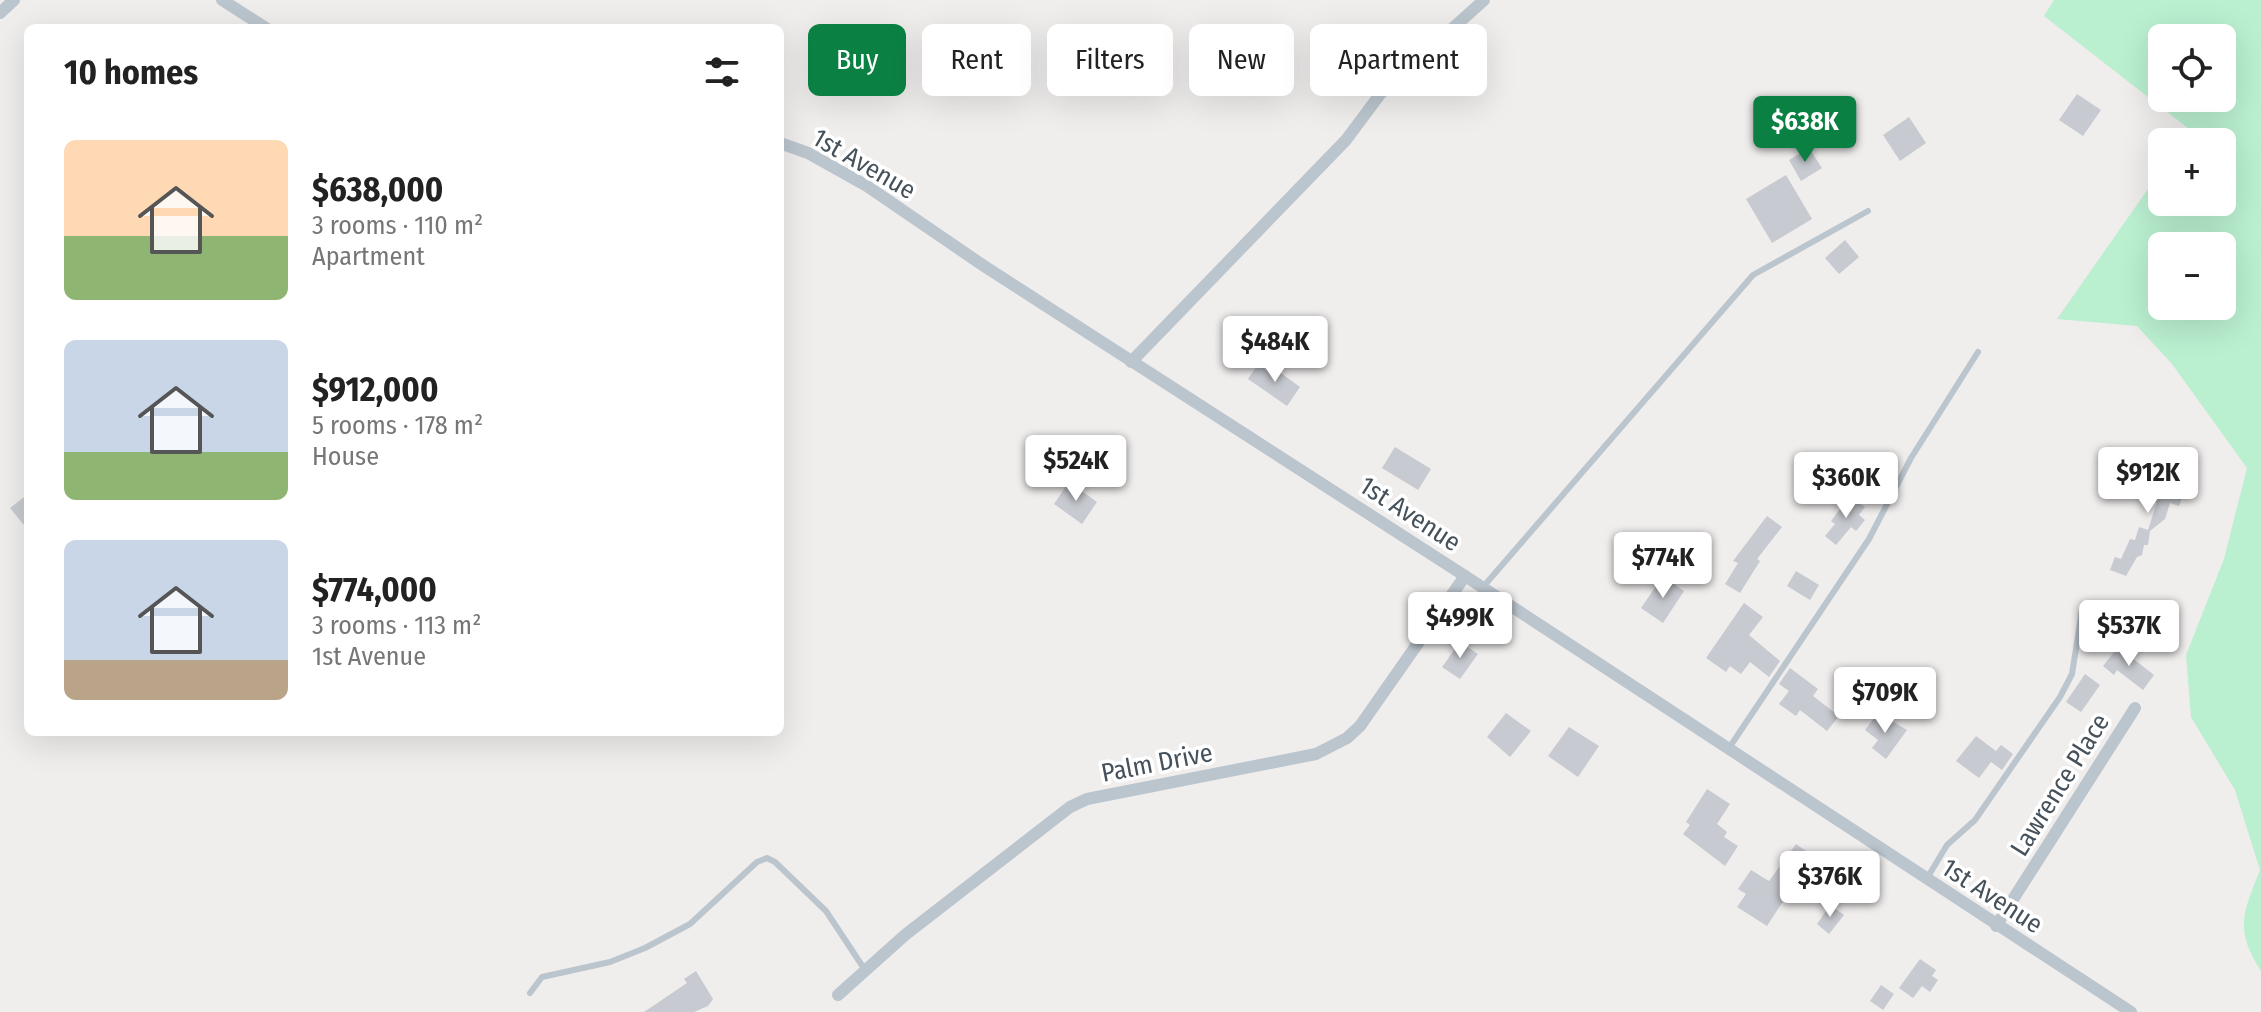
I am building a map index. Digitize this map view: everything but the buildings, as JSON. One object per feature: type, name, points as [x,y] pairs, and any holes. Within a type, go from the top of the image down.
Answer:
[{"type":"street","points":[[0,13],[14,0]]},
{"type":"street","points":[[222,0],[260,24]]},
{"type":"street","points":[[1131,362],[1346,140],[1381,93],[1484,0]]},
{"type":"street","name":"1st Avenue","points":[[784,144],[808,153],[867,186],[1131,362],[1483,587],[2131,1012]]},
{"type":"street","name":"Palm Drive","points":[[838,995],[941,906],[1070,807],[1087,799],[1316,754],[1347,738],[1360,726],[1465,576]]},
{"type":"street","name":"Lawrence Place","points":[[1996,926],[2135,708]]},
{"type":"lane","points":[[1483,587],[1753,275],[1868,211]]},
{"type":"lane","points":[[1729,748],[1869,539],[1911,458],[1978,352]]},
{"type":"lane","points":[[1926,880],[1947,845],[1975,820],[2060,697],[2072,674],[2083,604]]},
{"type":"lane","points":[[530,993],[542,977],[610,962],[690,924],[757,862],[767,858],[826,911],[865,970]]},
{"type":"green space","points":[[2054,0],[2261,0],[2261,971],[2244,932],[2249,898],[2260,870],[2235,790],[2191,717],[2186,655],[2224,559],[2247,468],[2172,364],[2137,326],[2057,319],[2148,189],[2148,216],[2236,216],[2236,128],[2188,128],[2167,112],[2236,112],[2236,24],[2148,24],[2148,97],[2044,16]]}]
